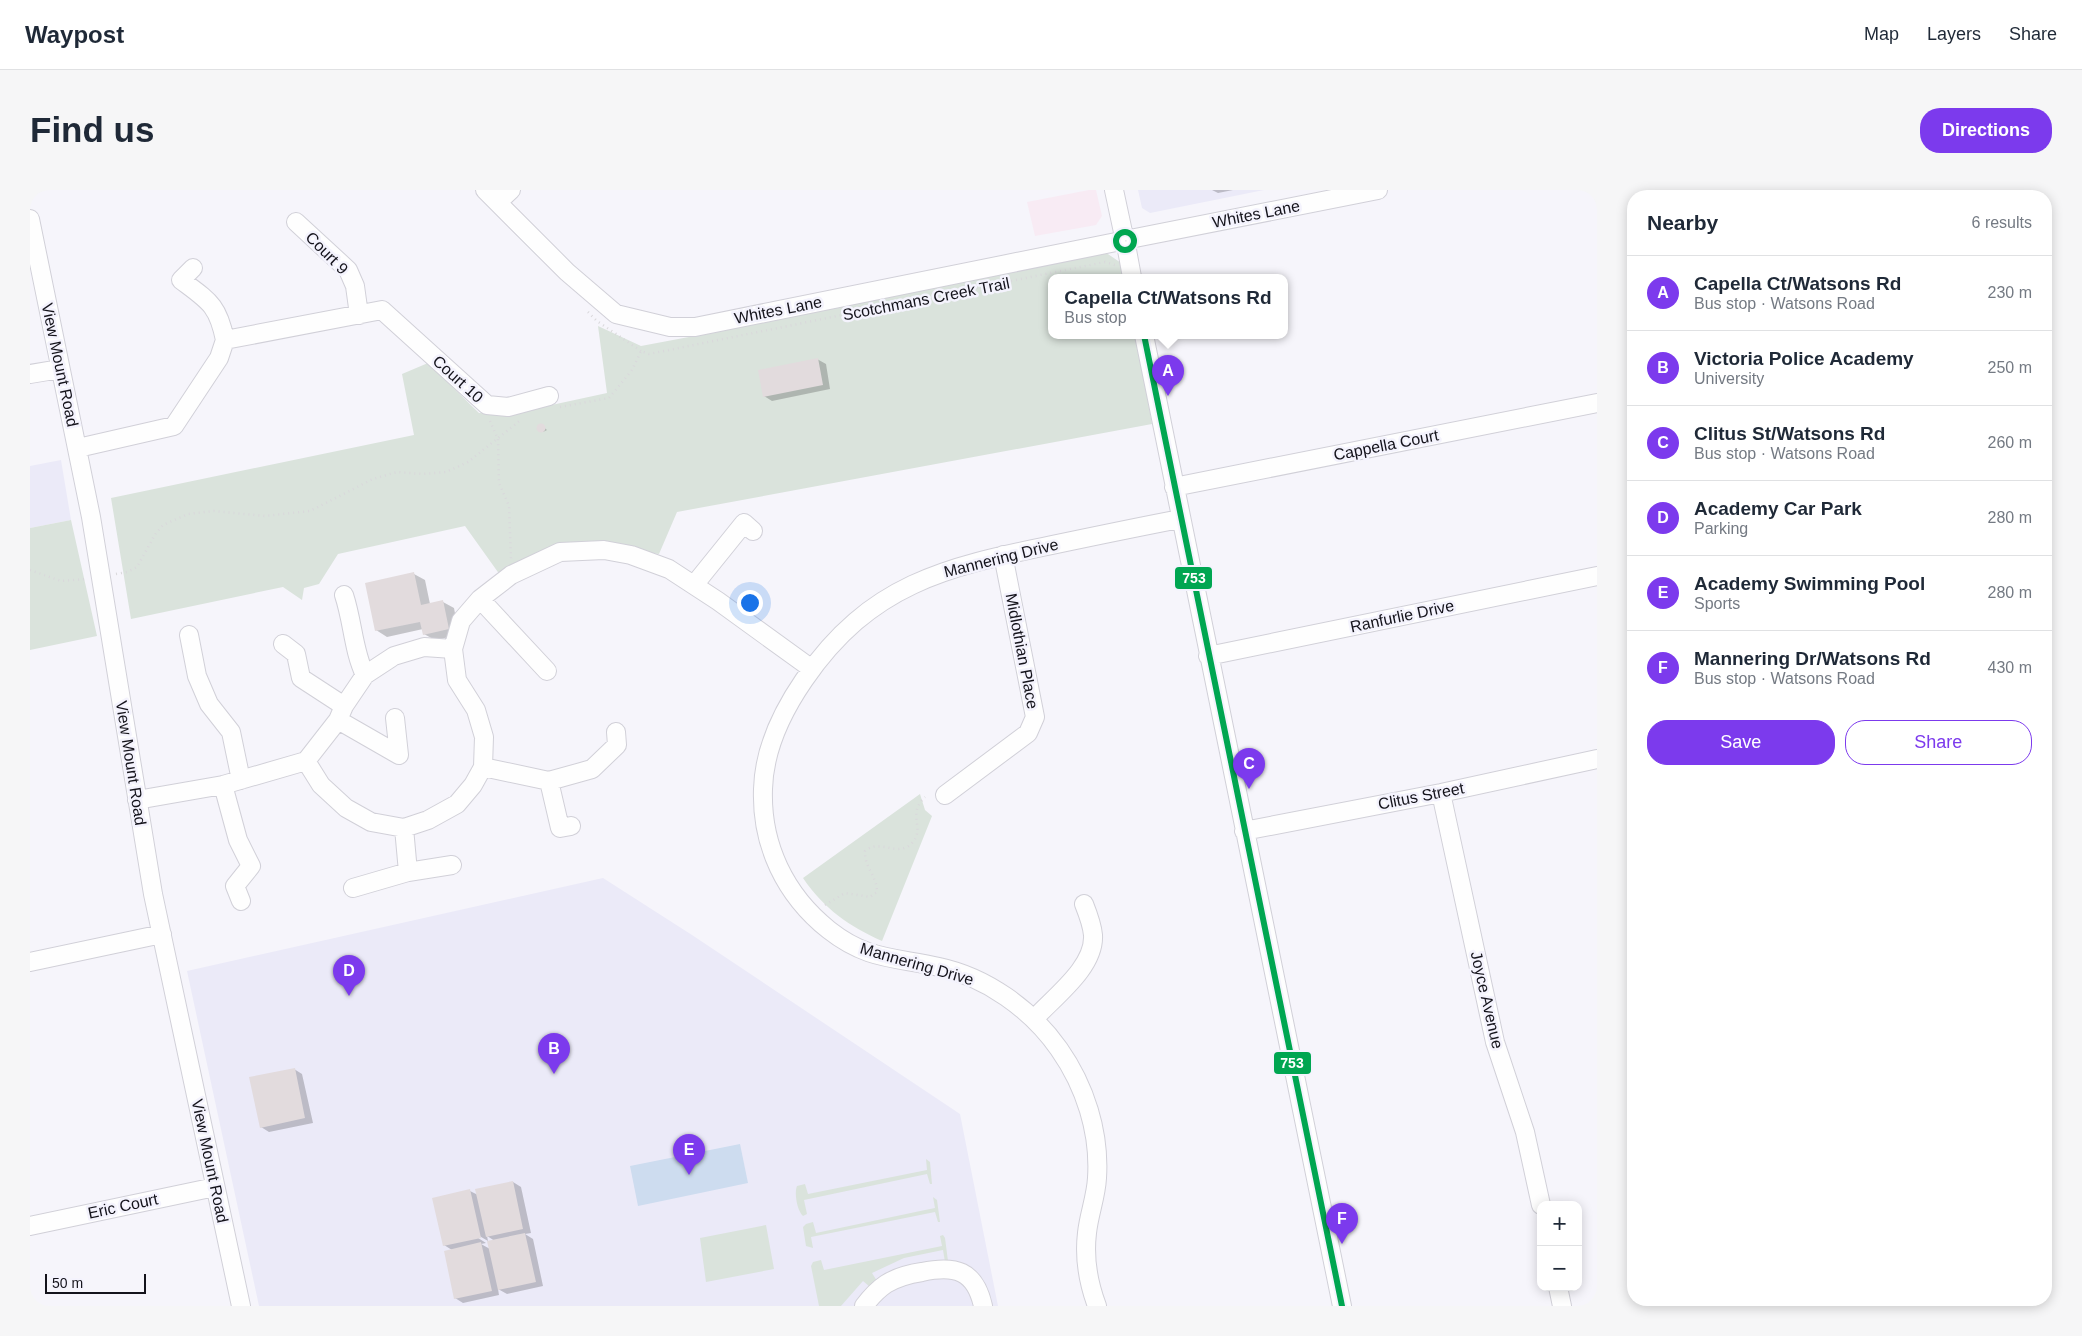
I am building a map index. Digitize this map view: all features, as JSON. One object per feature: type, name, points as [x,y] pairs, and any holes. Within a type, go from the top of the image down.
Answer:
[{"type":"street","name":"Whites Lane","points":[[485,190],[504,196],[567,272],[616,314],[670,327],[695,327],[1127,250],[1378,190]]},
{"type":"street","points":[[1114,190],[1127,250]]},
{"type":"street","name":"View Mount Road","points":[[30,219],[78,448],[101,576],[137,800],[162,934],[240,1306]]},
{"type":"street","name":"Court 9","points":[[296,222],[348,270],[355,286],[359,316]]},
{"type":"street","points":[[78,448],[174,426],[220,358],[225,340],[220,317],[206,298],[182,279]]},
{"type":"street","name":"Court 10","points":[[359,316],[382,310],[487,406],[508,407],[553,402]]},
{"type":"street","points":[[225,340],[359,316]]},
{"type":"street","points":[[1145,339],[1342,1306]]},
{"type":"street","points":[[30,374],[60,368]]},
{"type":"street","name":"Cappella Court","points":[[1174,487],[1597,405]]},
{"type":"street","name":"Mannering Drive","points":[[1097,1306],[1087,1270],[1086,1251],[1097,1176],[1091,1115],[1078,1080],[1068,1062],[1034,1018],[995,990],[957,972],[894,961],[852,946],[813,917],[785,882],[769,845],[765,826],[763,781],[766,760],[780,722],[796,692],[812,669],[832,644],[855,623],[908,586],[952,567],[1180,519]]},
{"type":"street","points":[[694,585],[744,524],[753,531]]},
{"type":"street","points":[[306,761],[322,785],[346,808],[371,822],[404,828],[428,820],[457,804],[473,785],[483,767],[484,737],[476,710],[457,680],[453,649],[461,621],[480,599],[511,576],[560,552],[604,550],[632,555],[669,569],[812,669]]},
{"type":"street","name":"Midlothian Place","points":[[945,795],[1028,733],[1035,717],[1003,555]]},
{"type":"street","name":"Ranfurlie Drive","points":[[1208,656],[1597,576]]},
{"type":"street","points":[[344,595],[349,611],[357,658],[365,675]]},
{"type":"street","points":[[480,599],[547,671]]},
{"type":"street","points":[[190,635],[197,676],[209,704],[231,732],[242,780]]},
{"type":"street","points":[[283,644],[296,654],[301,678],[341,713],[399,755],[395,718]]},
{"type":"street","points":[[137,800],[223,785],[306,761],[341,713],[365,675],[394,656],[424,647],[453,649]]},
{"type":"street","points":[[483,767],[549,781],[592,769],[617,745],[616,732]]},
{"type":"street","name":"Clitus Street","points":[[1244,831],[1442,793],[1597,759]]},
{"type":"street","points":[[549,781],[560,828],[571,826]]},
{"type":"street","points":[[223,785],[238,840],[251,866],[236,886],[241,901]]},
{"type":"street","name":"Joyce Avenue","points":[[1442,793],[1495,1042],[1526,1132],[1540,1201]]},
{"type":"street","points":[[404,828],[408,872]]},
{"type":"street","points":[[353,888],[408,872],[452,865]]},
{"type":"street","points":[[1034,1018],[1082,969],[1088,959],[1093,934],[1084,904]]},
{"type":"street","points":[[30,962],[162,934]]},
{"type":"street","name":"Eric Court","points":[[30,1226],[215,1187]]},
{"type":"street","points":[[864,1306],[877,1291],[894,1280],[909,1274],[946,1268],[969,1277],[978,1291],[982,1306]]},
{"type":"street","points":[[1559,1291],[1562,1306]]},
{"type":"path","name":"Scotchmans Creek Trail","points":[[553,402],[609,398],[632,370],[641,351],[649,354],[1105,262],[1114,265],[1127,250]]},
{"type":"path","points":[[487,406],[498,439],[500,483],[509,506],[511,576]]},
{"type":"path","points":[[30,570],[61,582],[127,572],[137,566],[156,533],[163,525],[188,514],[214,511],[265,516],[310,511],[373,478],[397,472],[422,474],[446,472],[468,462],[524,418]]},
{"type":"path","points":[[823,907],[828,902],[845,893],[870,897],[877,892],[877,882],[864,861],[865,851],[870,846],[878,845],[894,850],[905,849],[914,842],[918,832],[917,804],[925,797]]},
{"type":"shaded area","points":[[1096,190],[1102,216],[1096,225],[1035,236],[1027,202]]},
{"type":"shaded area","points":[[1138,190],[1264,190],[1150,213],[1142,208]]},
{"type":"shaded area","points":[[1105,252],[1124,265],[1126,274],[1048,274],[1048,339],[1137,339],[1152,424],[677,512],[659,554],[587,546],[500,575],[465,526],[338,554],[319,584],[304,588],[302,600],[283,587],[131,619],[111,498],[414,435],[402,374],[428,363],[479,413],[510,414],[607,393],[598,326],[641,346]]},
{"type":"shaded area","points":[[61,460],[71,520],[30,528],[30,466]]},
{"type":"shaded area","points":[[71,520],[97,636],[30,650],[30,528]]},
{"type":"shaded area","points":[[920,794],[925,810],[932,816],[882,941],[838,916],[820,899],[803,878]]},
{"type":"shaded area","points":[[603,878],[692,935],[960,1114],[998,1306],[259,1306],[187,971]]},
{"type":"shaded area","points":[[926,1159],[930,1162],[932,1184],[930,1184],[927,1174],[804,1200],[807,1214],[803,1216],[799,1210],[796,1197],[797,1186],[805,1184],[808,1194],[927,1170]]},
{"type":"shaded area","points":[[933,1197],[937,1200],[940,1222],[938,1222],[935,1212],[811,1237],[813,1248],[806,1246],[803,1227],[806,1224],[813,1222],[816,1233],[935,1208]]},
{"type":"shaded area","points":[[766,1225],[774,1269],[706,1282],[700,1238]]},
{"type":"shaded area","points":[[943,1235],[948,1261],[945,1262],[943,1250],[904,1258],[872,1273],[877,1281],[870,1287],[863,1281],[841,1306],[819,1306],[811,1266],[813,1262],[821,1260],[824,1270],[942,1246],[940,1236]]},
{"type":"water","points":[[740,1144],[748,1183],[638,1206],[630,1166]]},
{"type":"building","points":[[818,358],[823,385],[763,397],[758,370]]},
{"type":"building","points":[[541,423],[546,428],[541,433],[536,428]]},
{"type":"building","points":[[414,572],[421,605],[443,600],[449,629],[423,635],[420,622],[375,631],[365,583]]},
{"type":"building","points":[[295,1068],[305,1118],[260,1128],[249,1077]]},
{"type":"building","points":[[513,1181],[523,1229],[486,1237],[475,1189]]},
{"type":"building","points":[[470,1189],[481,1238],[443,1246],[432,1198]]},
{"type":"building","points":[[525,1233],[536,1282],[498,1290],[487,1241]]},
{"type":"building","points":[[481,1242],[492,1291],[454,1299],[444,1251]]},
{"type":"transit line","name":"753","points":[[1121,232],[1129,232],[1134,237],[1134,241],[1132,248],[1121,250],[1116,245],[1116,237],[1121,232]]},
{"type":"transit line","name":"753","points":[[1145,339],[1342,1306]]},
{"type":"place","name":"Capella Ct/Watsons Rd","points":[[1168,396]]},
{"type":"place","name":"Clitus St/Watsons Rd","points":[[1249,789]]},
{"type":"place","name":"Academy Car Park","points":[[349,996]]},
{"type":"place","name":"Victoria Police Academy","points":[[554,1074]]},
{"type":"place","name":"Academy Swimming Pool","points":[[689,1175]]},
{"type":"place","name":"Mannering Dr/Watsons Rd","points":[[1342,1244]]}]
